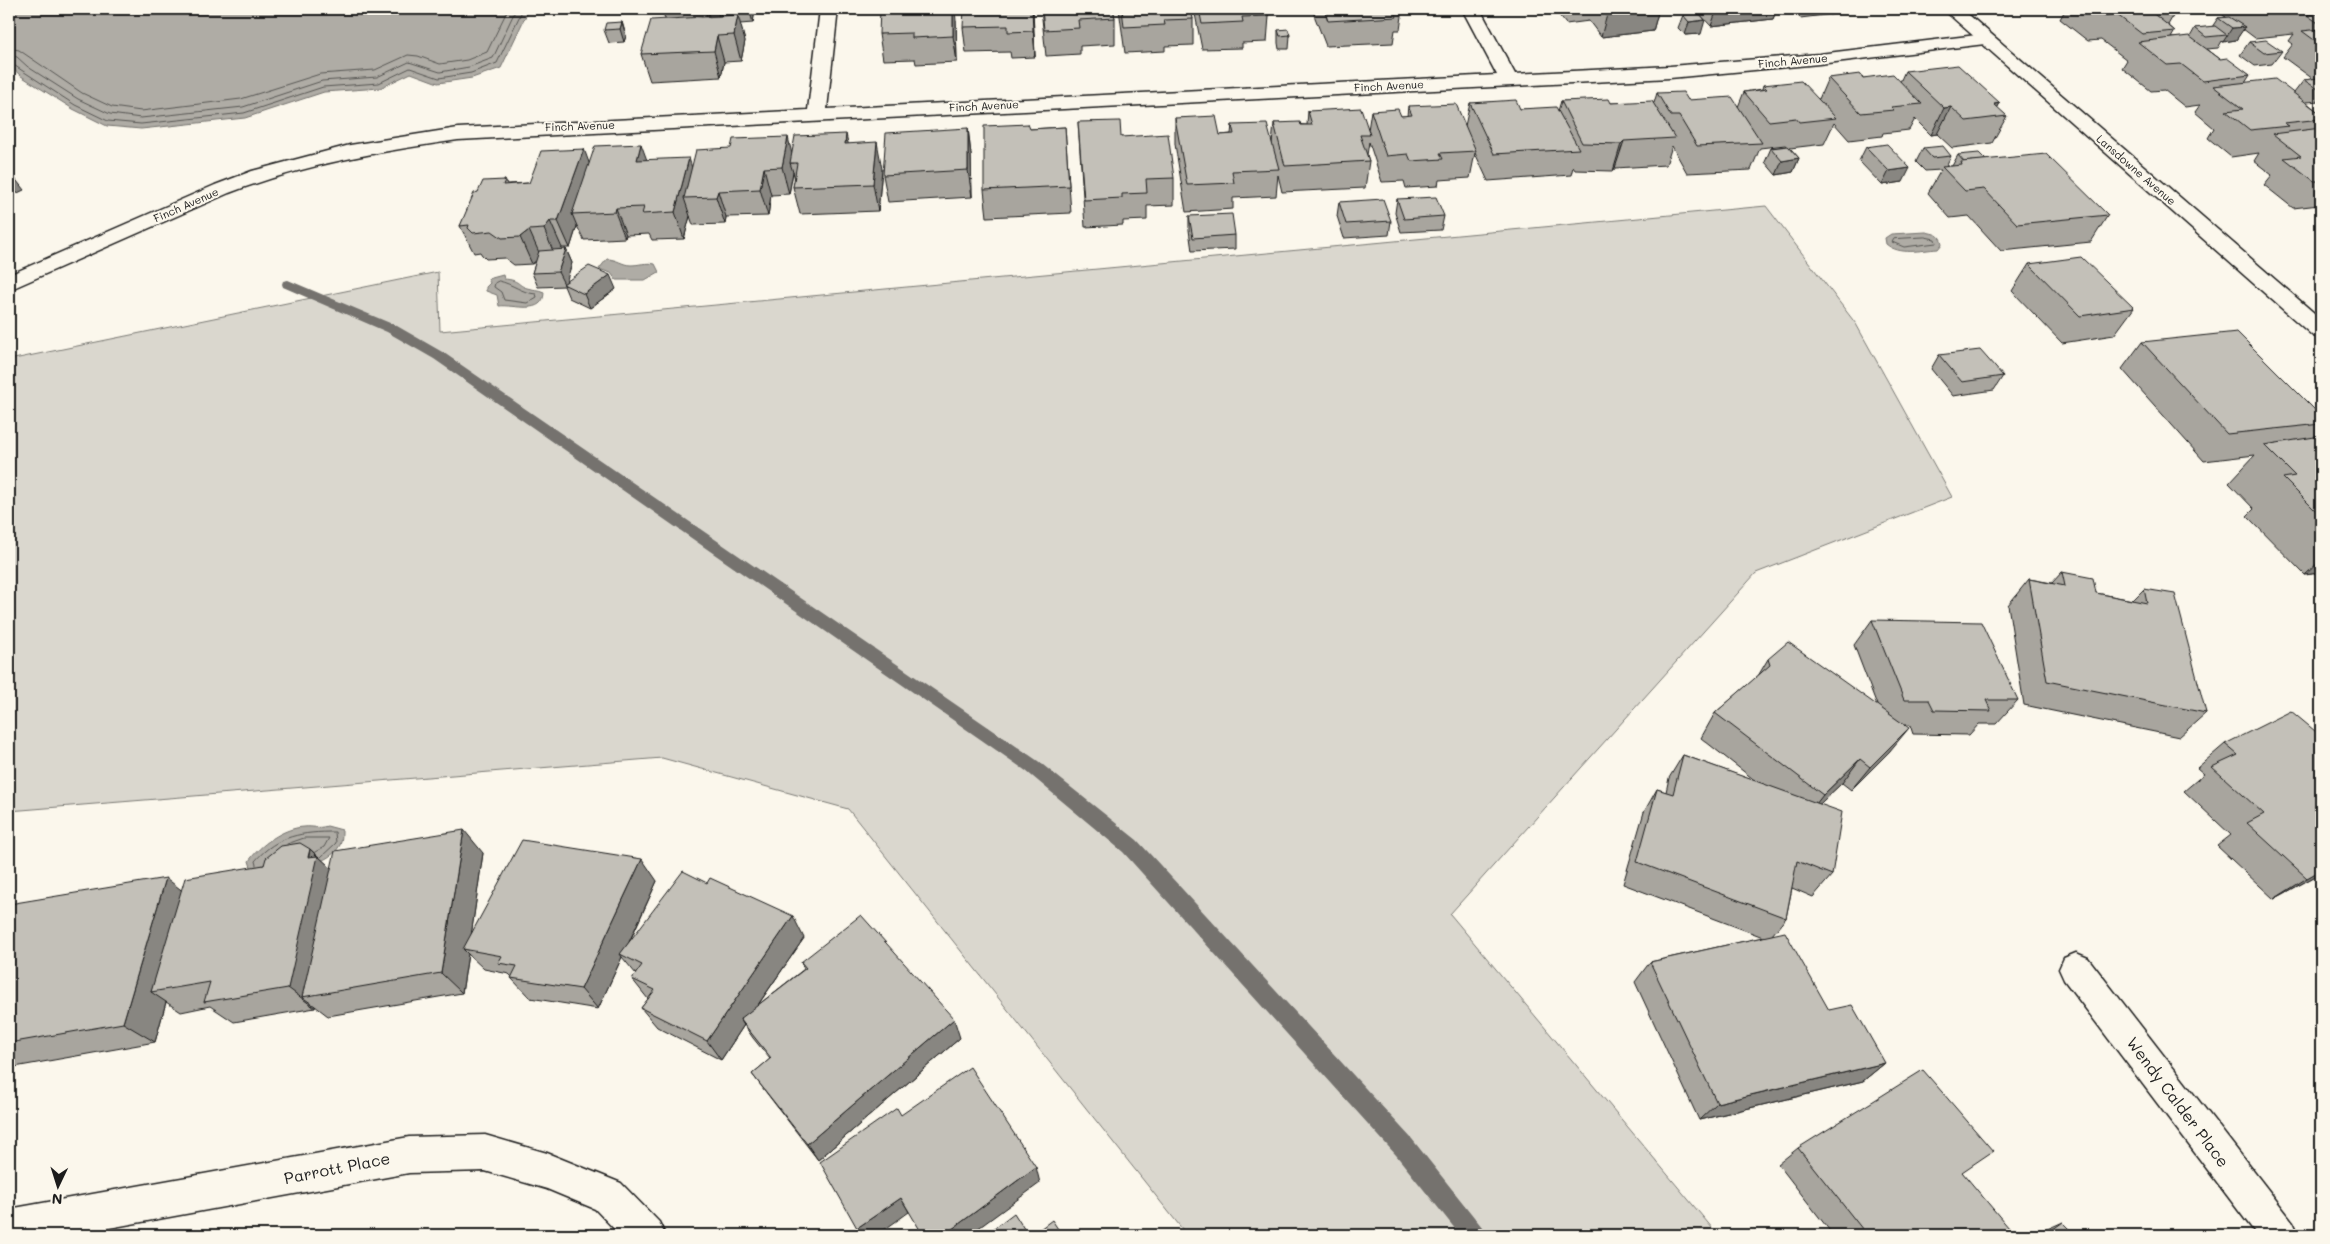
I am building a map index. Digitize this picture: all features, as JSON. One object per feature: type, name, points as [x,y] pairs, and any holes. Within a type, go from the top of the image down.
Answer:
[{"type":"street","points":[[817,114],[829,9]]},
{"type":"street","points":[[1471,9],[1509,80]]},
{"type":"street","name":"Lansdowne Avenue","points":[[1952,9],[2321,331]]},
{"type":"street","name":"Finch Avenue","points":[[9,284],[222,189],[259,175],[350,151],[458,134],[817,114],[1509,80],[1741,66],[1985,39]]},
{"type":"street","name":"Wendy Calder Place","points":[[2076,969],[2280,1235]]},
{"type":"street","name":"Parrott Place","points":[[9,1228],[409,1155],[485,1153],[547,1171],[608,1196],[646,1235]]},
{"type":"shaded area","points":[[1766,206],[1856,324],[1952,497],[1756,573],[1450,914],[1718,1235],[1187,1235],[848,809],[662,758],[9,811],[9,360],[438,272],[440,331]]},
{"type":"water","points":[[9,9],[529,9],[501,68],[472,78],[438,83],[411,73],[380,88],[324,92],[245,118],[141,129],[107,126],[73,109],[21,76],[9,65]]},
{"type":"water","points":[[1926,232],[1937,235],[1940,238],[1942,244],[1938,249],[1904,251],[1892,248],[1886,244],[1885,238],[1891,234]]},
{"type":"water","points":[[607,259],[628,265],[655,264],[659,272],[645,280],[616,280],[611,273],[599,269]]},
{"type":"water","points":[[503,275],[504,279],[513,280],[524,287],[544,292],[543,299],[539,304],[527,307],[499,306],[497,295],[486,291],[486,287],[490,283],[488,279]]},
{"type":"water","points":[[327,826],[342,830],[340,845],[334,853],[313,864],[301,867],[253,873],[249,861],[259,849],[273,838],[296,828]]},
{"type":"building","points":[[664,9],[705,9],[663,12]]},
{"type":"building","points":[[880,9],[953,9],[953,36],[912,38],[912,33],[879,34]]},
{"type":"building","points":[[964,9],[1032,9],[1033,31],[1008,32],[1008,26],[963,27]]},
{"type":"building","points":[[1042,9],[1113,9],[1115,18],[1078,20],[1079,28],[1044,30]]},
{"type":"building","points":[[1122,9],[1191,9],[1193,19],[1164,20],[1165,25],[1124,27]]},
{"type":"building","points":[[1199,9],[1267,9],[1269,16],[1242,17],[1243,22],[1202,24]]},
{"type":"building","points":[[1324,9],[1393,9],[1397,17],[1328,21]]},
{"type":"building","points":[[1606,9],[1629,9],[1608,11]]},
{"type":"building","points":[[2094,9],[2170,9],[2150,11],[2175,31],[2142,34],[2116,14],[2103,16]]},
{"type":"building","points":[[2268,9],[2304,9],[2273,12]]},
{"type":"building","points":[[1699,13],[1705,20],[1689,22],[1683,15]]},
{"type":"building","points":[[2321,13],[2321,25],[2307,15]]},
{"type":"building","points":[[738,15],[734,35],[717,36],[714,51],[641,54],[651,20]]},
{"type":"building","points":[[2229,17],[2245,27],[2232,28],[2218,18]]},
{"type":"building","points":[[622,22],[620,29],[604,30],[606,23]]},
{"type":"building","points":[[2215,26],[2227,35],[2206,37],[2195,28]]},
{"type":"building","points":[[1288,29],[1290,35],[1280,36],[1278,30]]},
{"type":"building","points":[[2321,29],[2321,45],[2302,31]]},
{"type":"building","points":[[2189,36],[2220,59],[2227,58],[2250,75],[2203,81],[2181,64],[2167,65],[2138,42]]},
{"type":"building","points":[[2266,40],[2282,51],[2264,53],[2249,42]]},
{"type":"building","points":[[1958,65],[2000,103],[1994,104],[2007,116],[1966,121],[1951,107],[1944,108],[1905,71]]},
{"type":"building","points":[[1860,74],[1863,78],[1893,74],[1922,104],[1891,107],[1894,110],[1861,113],[1828,78]]},
{"type":"building","points":[[2318,78],[2321,80],[2321,88],[2316,88],[2304,80]]},
{"type":"building","points":[[2275,79],[2321,114],[2321,119],[2284,123],[2289,126],[2250,130],[2226,111],[2243,109],[2213,86]]},
{"type":"building","points":[[1801,81],[1836,118],[1799,122],[1796,118],[1769,121],[1744,92],[1767,89],[1763,85]]},
{"type":"building","points":[[1683,92],[1688,100],[1732,97],[1762,143],[1697,146],[1679,116],[1671,116],[1657,93]]},
{"type":"building","points":[[1609,99],[1611,103],[1652,101],[1675,138],[1624,141],[1621,144],[1582,143],[1561,101]]},
{"type":"building","points":[[1516,100],[1520,109],[1556,107],[1579,149],[1494,154],[1470,103]]},
{"type":"building","points":[[1456,104],[1476,151],[1440,153],[1443,159],[1411,161],[1408,154],[1386,156],[1371,111],[1398,109],[1401,116],[1412,115],[1408,106]]},
{"type":"building","points":[[1361,108],[1370,135],[1360,135],[1369,161],[1285,166],[1274,123],[1300,122],[1301,125],[1312,125],[1308,111]]},
{"type":"building","points":[[1216,116],[1220,135],[1234,134],[1232,125],[1267,124],[1279,169],[1232,171],[1234,183],[1187,185],[1175,118]]},
{"type":"building","points":[[1120,121],[1121,137],[1168,134],[1174,178],[1146,179],[1147,193],[1122,194],[1122,198],[1084,200],[1078,122]]},
{"type":"building","points":[[1028,124],[1030,129],[1065,127],[1069,186],[984,190],[984,126]]},
{"type":"building","points":[[968,128],[968,170],[883,175],[886,133]]},
{"type":"building","points":[[2321,128],[2321,181],[2314,181],[2284,158],[2301,156],[2273,134]]},
{"type":"building","points":[[846,134],[845,144],[877,142],[873,184],[793,187],[797,163],[790,163],[795,136]]},
{"type":"building","points":[[788,137],[782,167],[764,168],[760,189],[718,191],[716,197],[684,198],[696,150],[731,148],[733,139]]},
{"type":"building","points":[[641,144],[637,160],[689,158],[675,212],[642,214],[644,207],[616,208],[615,212],[572,214],[595,146]]},
{"type":"building","points":[[1887,144],[1910,168],[1889,171],[1866,147]]},
{"type":"building","points":[[1788,146],[1799,158],[1782,161],[1771,148]]},
{"type":"building","points":[[1943,146],[1951,156],[1932,158],[1923,148]]},
{"type":"building","points":[[584,149],[558,221],[550,221],[544,229],[529,230],[520,237],[502,238],[492,231],[473,233],[468,228],[469,225],[460,226],[474,193],[478,192],[483,181],[505,180],[503,185],[529,183],[541,151]]},
{"type":"building","points":[[1979,153],[1986,160],[1964,162],[1958,155]]},
{"type":"building","points":[[2046,154],[2108,215],[2017,224],[1984,189],[1965,191],[1942,167],[1962,165],[1961,162]]},
{"type":"building","points":[[1436,197],[1444,216],[1404,219],[1397,199]]},
{"type":"building","points":[[1383,199],[1391,221],[1346,224],[1339,202]]},
{"type":"building","points":[[1232,214],[1235,235],[1193,238],[1189,216]]},
{"type":"building","points":[[566,249],[558,272],[532,273],[539,251]]},
{"type":"building","points":[[2081,257],[2134,308],[2080,316],[2029,264]]},
{"type":"building","points":[[589,266],[610,275],[584,294],[563,284]]},
{"type":"building","points":[[2237,332],[2321,416],[2321,424],[2227,434],[2142,342]]},
{"type":"building","points":[[1980,350],[2003,376],[1962,382],[1939,355]]},
{"type":"building","points":[[2321,436],[2321,516],[2283,478],[2295,476],[2264,445]]},
{"type":"building","points":[[2062,572],[2093,578],[2096,593],[2147,603],[2144,589],[2175,594],[2206,713],[2047,681],[2029,579],[2065,586]]},
{"type":"building","points":[[1872,620],[1981,622],[2018,700],[1986,700],[1991,711],[1934,710],[1929,700],[1904,700]]},
{"type":"building","points":[[1788,642],[1909,728],[1870,767],[1860,759],[1823,795],[1715,713],[1770,665],[1768,659]]},
{"type":"building","points":[[2291,711],[2321,736],[2321,870],[2307,878],[2247,823],[2264,814],[2212,767],[2238,755],[2225,744]]},
{"type":"building","points":[[1683,755],[1842,812],[1832,875],[1797,861],[1786,918],[1637,862],[1657,789],[1673,794]]},
{"type":"building","points":[[464,830],[441,973],[302,997],[335,851]]},
{"type":"building","points":[[522,840],[642,859],[581,989],[511,978],[517,966],[498,963],[502,956],[463,949]]},
{"type":"building","points":[[300,843],[310,849],[308,857],[318,856],[288,988],[204,1002],[210,982],[151,992],[185,878],[264,865],[266,858],[281,846]]},
{"type":"building","points":[[683,871],[707,883],[710,878],[793,916],[707,1041],[641,1008],[655,990],[632,979],[642,965],[620,954]]},
{"type":"building","points":[[166,878],[123,1023],[9,1043],[9,904]]},
{"type":"building","points":[[861,915],[954,1019],[807,1144],[752,1074],[771,1058],[740,1019],[806,968],[801,962]]},
{"type":"building","points":[[1785,932],[1829,1010],[1852,1005],[1885,1063],[1717,1103],[1650,962]]},
{"type":"building","points":[[970,1067],[1036,1167],[944,1235],[923,1235],[901,1198],[857,1228],[820,1162],[897,1108],[901,1115]]},
{"type":"building","points":[[1923,1070],[1993,1151],[1962,1172],[2009,1228],[1999,1235],[1867,1235],[1798,1148]]},
{"type":"building","points":[[1014,1213],[1028,1235],[985,1235]]},
{"type":"building","points":[[1052,1220],[1062,1235],[1032,1235]]},
{"type":"building","points":[[2063,1222],[2076,1235],[2045,1235]]},
{"type":"waterway","points":[[288,284],[392,329],[439,356],[1032,766],[1130,846],[1404,1147],[1474,1235]]}]
